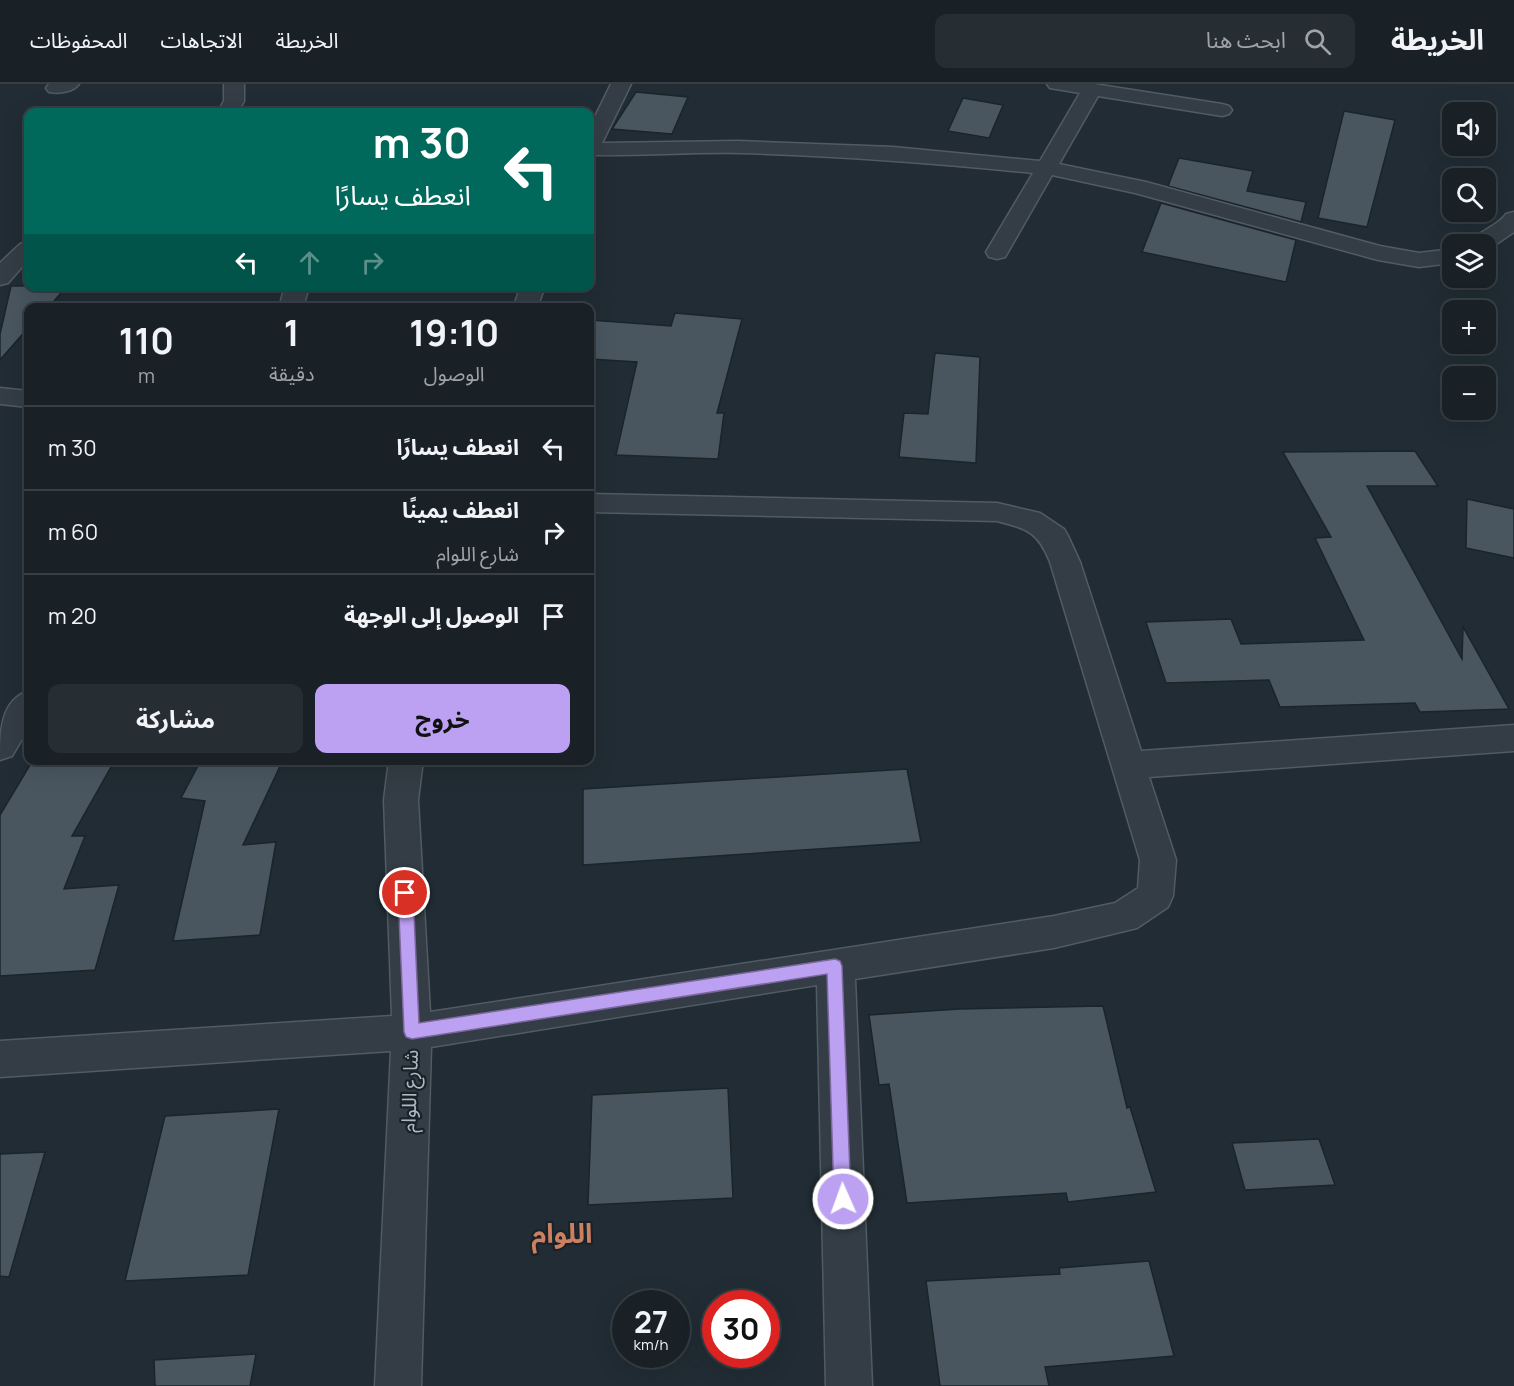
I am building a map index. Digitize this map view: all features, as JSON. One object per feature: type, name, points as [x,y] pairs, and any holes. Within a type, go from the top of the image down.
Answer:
[{"type":"street","points":[[230,108],[234,101],[234,84]]},
{"type":"street","points":[[594,140],[621,84]]},
{"type":"street","points":[[1057,84],[1222,110]]},
{"type":"street","points":[[997,252],[1092,90]]},
{"type":"street","points":[[594,148],[738,147],[893,153],[1047,168],[1138,188],[1378,253],[1419,260],[1442,257]]},
{"type":"street","points":[[1496,234],[1510,225],[1514,219]]},
{"type":"street","points":[[0,278],[15,259],[24,252]]},
{"type":"street","points":[[0,396],[24,399]]},
{"type":"street","points":[[0,1059],[412,1032],[1054,932],[1124,917],[1155,896],[1158,860],[1065,562],[1054,536],[1030,520],[997,512],[594,503]]},
{"type":"street","points":[[0,747],[24,709]]},
{"type":"street","points":[[1130,765],[1514,738]]},
{"type":"street","name":"شارع اللوام","points":[[398,1386],[412,1032],[401,800],[405,765]]},
{"type":"street","points":[[835,966],[849,1386]]},
{"type":"building","points":[[636,92],[688,97],[672,134],[612,129]]},
{"type":"building","points":[[963,98],[1003,105],[989,138],[948,131]]},
{"type":"building","points":[[1344,111],[1395,120],[1367,227],[1318,218]]},
{"type":"building","points":[[1179,158],[1253,171],[1247,191],[1306,202],[1301,222],[1168,186]]},
{"type":"building","points":[[1161,203],[1296,240],[1286,282],[1142,252]]},
{"type":"building","points":[[11,286],[24,286],[24,291],[63,291],[52,303],[24,303],[24,333],[0,360],[0,334]]},
{"type":"building","points":[[675,313],[742,319],[717,413],[724,413],[718,459],[616,455],[637,362],[594,359],[594,320],[671,326]]},
{"type":"building","points":[[935,353],[980,357],[976,463],[899,457],[904,413],[928,414]]},
{"type":"building","points":[[1415,451],[1438,486],[1367,486],[1462,659],[1463,627],[1509,709],[1420,712],[1415,703],[1280,707],[1269,680],[1166,683],[1146,622],[1231,619],[1241,644],[1364,640],[1315,538],[1331,537],[1283,452]]},
{"type":"building","points":[[1467,499],[1514,509],[1514,558],[1466,548]]},
{"type":"building","points":[[30,765],[112,765],[72,836],[85,836],[64,889],[119,885],[95,970],[0,976],[0,815]]},
{"type":"building","points":[[198,765],[281,765],[243,845],[276,842],[260,935],[173,941],[205,801],[181,798]]},
{"type":"building","points":[[907,769],[921,842],[583,865],[583,789]]},
{"type":"building","points":[[1103,1006],[1127,1108],[1130,1107],[1156,1192],[1068,1202],[1066,1193],[907,1203],[889,1084],[879,1085],[869,1015],[959,1009]]},
{"type":"building","points":[[728,1088],[733,1198],[588,1205],[592,1095]]},
{"type":"building","points":[[279,1109],[248,1275],[125,1281],[165,1116]]},
{"type":"building","points":[[1319,1139],[1335,1185],[1245,1190],[1232,1143]]},
{"type":"building","points":[[45,1152],[9,1277],[0,1276],[0,1154]]},
{"type":"building","points":[[1149,1261],[1174,1356],[1045,1367],[1049,1386],[940,1386],[926,1281],[1060,1274],[1059,1268]]},
{"type":"building","points":[[256,1354],[250,1386],[155,1386],[154,1360]]},
{"type":"district","name":"اللوام","points":[[562,1232]]},
{"type":"route","points":[[405,893],[412,1032],[835,966],[843,1199]]}]
